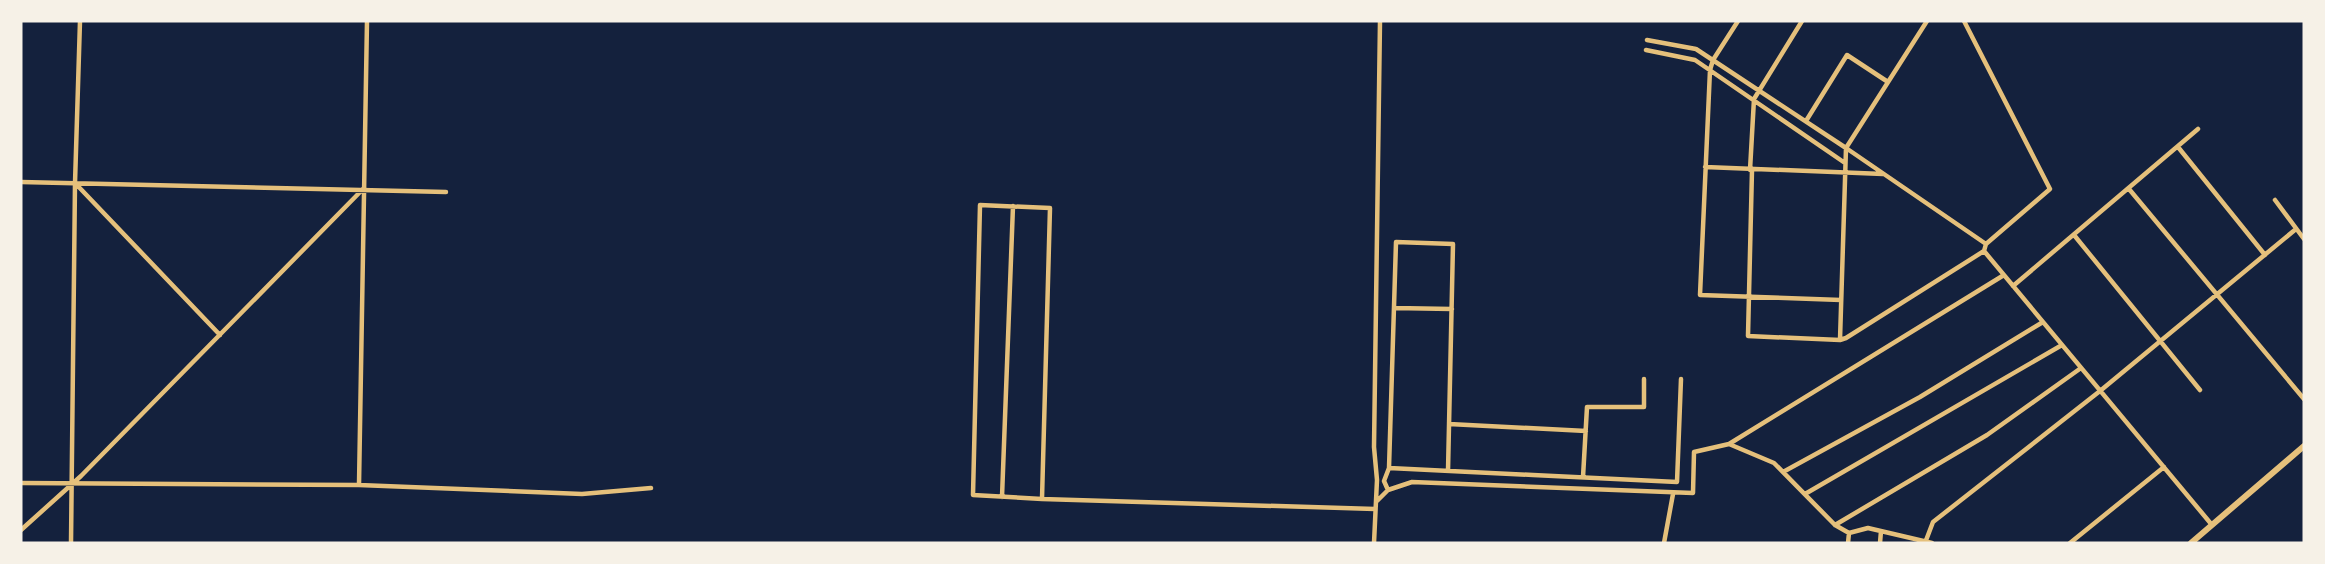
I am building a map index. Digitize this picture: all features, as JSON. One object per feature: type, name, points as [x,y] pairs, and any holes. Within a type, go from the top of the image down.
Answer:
[{"type":"street","points":[[71,543],[75,183],[80,21]]},
{"type":"street","points":[[359,485],[367,21]]},
{"type":"street","points":[[1374,543],[1377,501],[1374,447],[1380,21]]},
{"type":"street","points":[[1738,21],[1713,60],[1710,70],[1700,296],[1841,300]]},
{"type":"street","points":[[1802,21],[1754,99],[1748,336],[1840,340],[1846,338],[1984,251],[1986,244],[2050,189],[1964,21]]},
{"type":"street","points":[[1840,340],[1846,148],[1927,21]]},
{"type":"street","points":[[1647,40],[1696,49],[1986,244]]},
{"type":"street","points":[[1646,50],[1695,60],[1845,164]]},
{"type":"street","points":[[1806,121],[1846,55],[1888,82]]},
{"type":"street","points":[[2013,286],[2198,129]]},
{"type":"street","points":[[2178,147],[2265,255]]},
{"type":"street","points":[[1705,167],[1883,174]]},
{"type":"street","points":[[21,182],[446,192]]},
{"type":"street","points":[[75,183],[220,335]]},
{"type":"street","points":[[21,530],[72,484],[363,189]]},
{"type":"street","points":[[2129,189],[2304,399]]},
{"type":"street","points":[[2275,200],[2304,239]]},
{"type":"street","points":[[1042,499],[1050,208],[980,206],[973,495],[1042,499],[1375,509]]},
{"type":"street","points":[[1002,497],[1013,206]]},
{"type":"street","points":[[1925,542],[1933,522],[2100,391],[2296,229]]},
{"type":"street","points":[[2074,235],[2200,390]]},
{"type":"street","points":[[1388,490],[1384,482],[1389,468],[1395,243],[1453,244],[1448,471]]},
{"type":"street","points":[[1984,251],[2212,525]]},
{"type":"street","points":[[1377,501],[1388,490],[1412,482],[1693,494],[1694,452],[1729,444],[2004,275]]},
{"type":"street","points":[[1394,308],[1452,309]]},
{"type":"street","points":[[1783,472],[1920,397],[2043,322]]},
{"type":"street","points":[[1805,494],[2062,345]]},
{"type":"street","points":[[1835,525],[1987,435],[2082,368]]},
{"type":"street","points":[[1583,477],[1587,407],[1644,407],[1644,379]]},
{"type":"street","points":[[1389,468],[1677,482],[1681,379]]},
{"type":"street","points":[[1449,424],[1586,431]]},
{"type":"street","points":[[1729,444],[1774,463],[1835,525],[1849,533],[1868,528],[1932,543]]},
{"type":"street","points":[[2191,543],[2304,446]]},
{"type":"street","points":[[2070,543],[2164,467]]},
{"type":"street","points":[[1377,480],[1384,482]]},
{"type":"street","points":[[21,483],[359,485],[582,494],[651,488]]},
{"type":"street","points":[[1664,543],[1673,494]]},
{"type":"street","points":[[1880,543],[1881,531]]},
{"type":"street","points":[[1848,543],[1849,533]]}]
